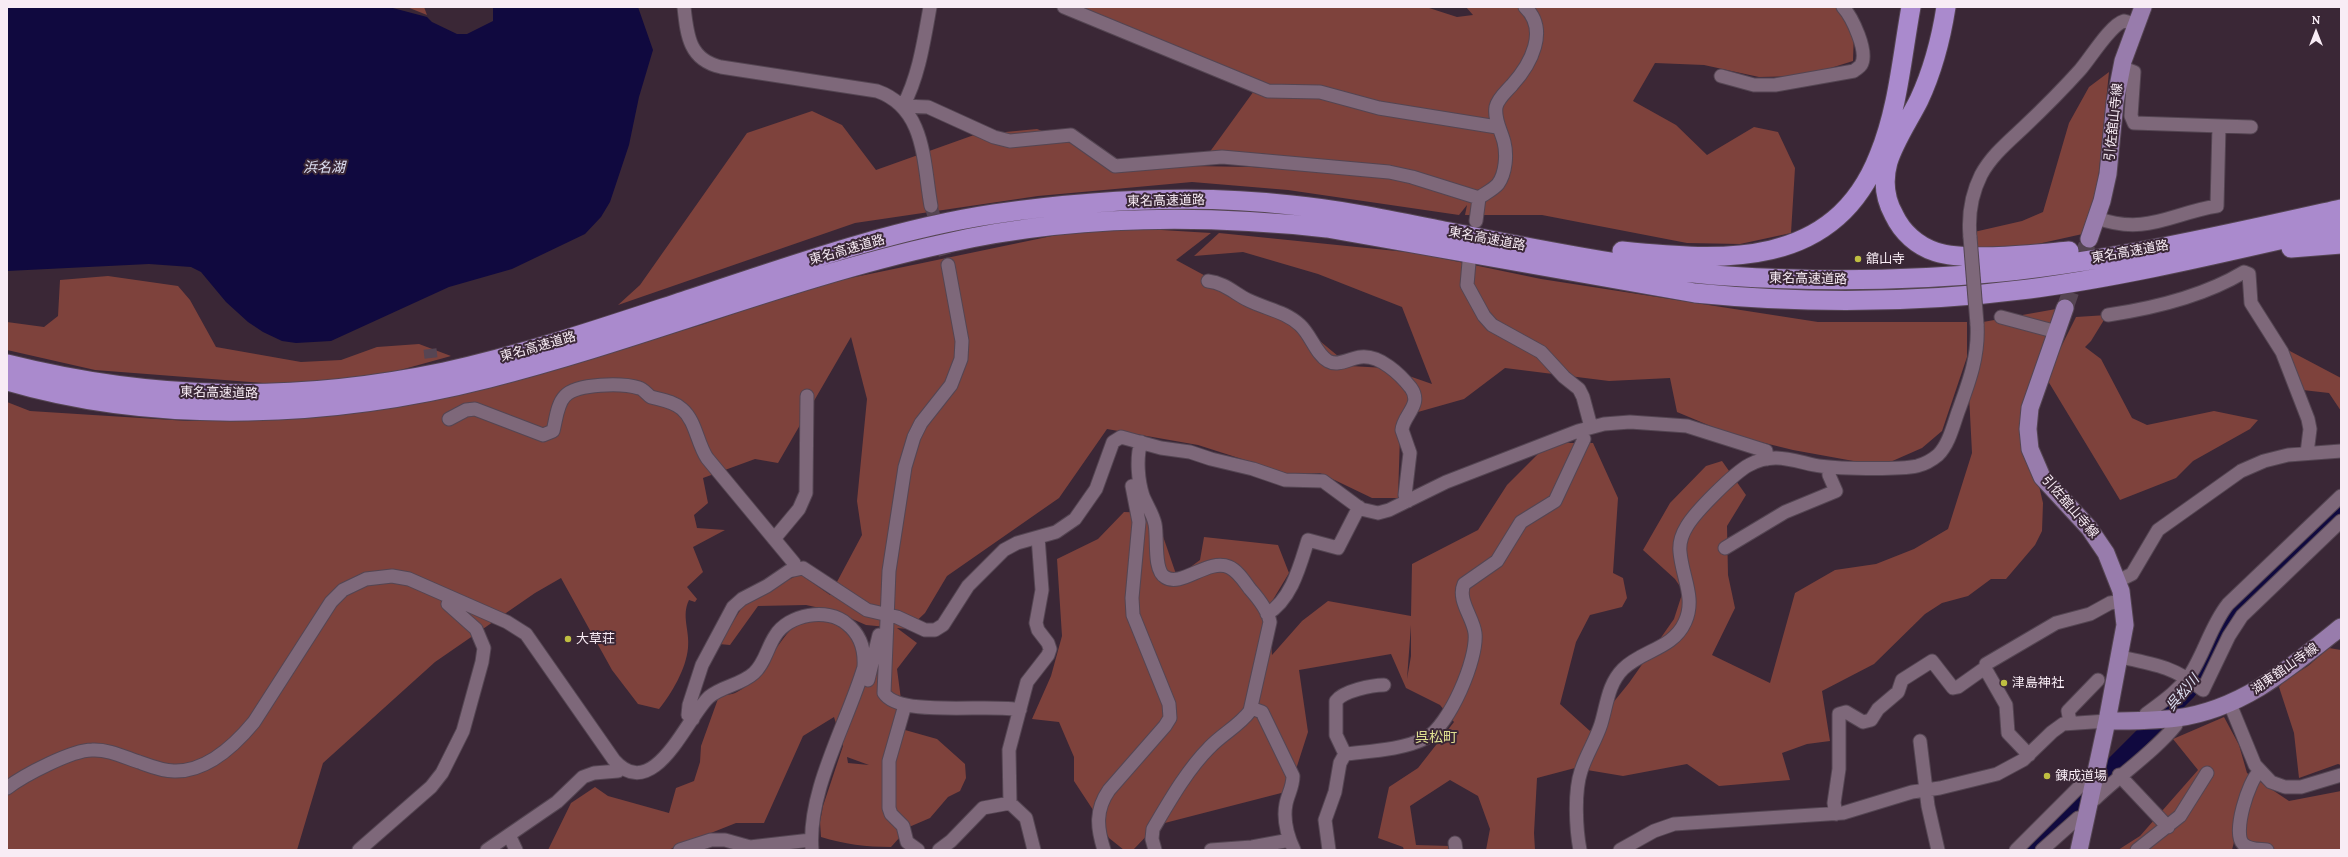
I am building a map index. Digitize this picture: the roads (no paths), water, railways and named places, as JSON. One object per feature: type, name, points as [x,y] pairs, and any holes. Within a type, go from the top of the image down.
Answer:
[{"type":"highway","points":[[1463,235],[1668,255],[1709,257],[1754,254],[1782,248],[1808,236],[1831,221],[1847,207],[1860,191],[1874,167],[1891,113],[1911,7]]},
{"type":"highway","points":[[1946,7],[1933,66],[1920,98],[1891,155],[1886,174],[1888,199],[1897,222],[1910,237],[1926,248],[1955,256],[2062,252],[2341,209]]},
{"type":"highway","name":"東名高速道路","points":[[7,364],[103,384],[205,394],[252,395],[391,382],[446,371],[529,350],[816,258],[913,231],[986,215],[1063,205],[1145,200],[1220,200],[1293,205],[1377,218],[1463,235],[1669,270],[1724,276],[1804,280],[1877,280],[2004,272],[2108,257],[2341,209]]},
{"type":"highway","name":"東名高速道路","points":[[7,381],[78,396],[168,408],[255,410],[308,408],[354,404],[489,378],[580,352],[814,277],[897,254],[998,233],[1121,220],[1190,219],[1267,221],[1327,228],[1634,284],[1752,298],[1855,300],[2029,289],[2130,272],[2341,226]]},
{"type":"highway","points":[[2130,272],[2289,248],[2341,244]]},
{"type":"main road","name":"引佐舘山寺線","points":[[2089,239],[2097,218],[2108,174],[2115,102],[2122,67],[2135,24],[2143,7]]},
{"type":"main road","name":"引佐舘山寺線","points":[[2065,308],[2030,408],[2028,428],[2030,449],[2037,468],[2048,485],[2083,520],[2099,540],[2111,562],[2118,581],[2125,625],[2107,721],[2078,850]]},
{"type":"main road","name":"湖東舘山寺線","points":[[2107,721],[2174,719],[2196,715],[2230,704],[2276,679],[2341,628]]},
{"type":"street","points":[[684,7],[690,44],[698,55],[708,63],[721,67],[877,91],[892,97],[903,106],[917,127],[931,206]]},
{"type":"street","points":[[903,106],[910,93],[920,60],[930,7]]},
{"type":"street","points":[[1064,7],[1268,91],[1320,92],[1379,108],[1497,127]]},
{"type":"street","points":[[1476,221],[1479,198],[1498,184],[1506,163],[1504,142],[1497,127],[1496,107],[1505,92],[1522,73],[1537,43],[1538,29],[1531,13],[1525,7]]},
{"type":"street","points":[[1721,76],[1754,85],[1775,85],[1854,71],[1861,65],[1864,56],[1851,16],[1843,7]]},
{"type":"street","points":[[1580,850],[1579,779],[1599,731],[1611,688],[1618,675],[1629,664],[1673,638],[1682,627],[1688,614],[1689,593],[1680,553],[1683,532],[1691,520],[1736,474],[1749,465],[1767,459],[1788,458],[1829,467],[1914,467],[1926,463],[1937,456],[1947,441],[1972,374],[1976,354],[1977,324],[1969,215],[1973,194],[1981,174],[1993,157],[2061,92],[2116,25],[2124,21],[2135,24]]},
{"type":"street","points":[[2122,67],[2134,72],[2131,116],[2134,123],[2251,127]]},
{"type":"street","points":[[903,106],[928,107],[994,137],[1010,141],[1071,135],[1116,166],[1222,156],[1389,172],[1419,179],[1479,198]]},
{"type":"street","points":[[2097,218],[2122,225],[2154,224],[2203,208],[2217,206],[2219,126]]},
{"type":"street","points":[[1345,754],[1382,750],[1419,741],[1428,737],[1435,730],[1462,691],[1474,648],[1475,632],[1462,595],[1464,584],[1497,561],[1522,522],[1555,502],[1584,439],[1586,429],[1584,397],[1579,389],[1564,377],[1541,352],[1492,325],[1484,316],[1467,285],[1469,262]]},
{"type":"street","points":[[948,265],[962,341],[962,359],[956,377],[921,423],[909,451],[890,561],[884,693],[888,697],[905,704],[922,708],[1020,710]]},
{"type":"street","points":[[2108,315],[2133,312],[2204,292],[2244,272],[2249,274],[2251,303],[2282,352],[2308,419],[2310,429],[2307,454]]},
{"type":"street","points":[[1208,281],[1225,285],[1248,300],[1293,319],[1306,330],[1328,360],[1338,363],[1360,357],[1373,358],[1385,364],[1410,388],[1414,404],[1402,430],[1410,453],[1405,495],[1408,501]]},
{"type":"street","points":[[2001,317],[2057,332]]},
{"type":"street","points":[[449,419],[466,410],[476,409],[543,435],[552,431],[562,401],[569,392],[604,385],[641,388],[650,396],[669,401],[683,409],[688,415],[698,444],[707,458],[794,563],[796,568]]},
{"type":"street","points":[[774,539],[799,509],[806,493],[807,396]]},
{"type":"street","points":[[693,719],[688,715],[689,705],[700,671],[733,607],[742,599],[796,568],[807,570],[866,610],[887,614],[925,630],[940,628],[963,592],[998,554],[1010,546],[1063,528],[1080,514],[1096,489],[1115,440],[1124,437],[1161,448],[1190,452],[1285,480],[1323,481],[1359,507],[1366,511],[1378,513],[1408,501],[1439,485],[1586,429],[1630,422],[1687,426],[1766,451],[1767,459]]},
{"type":"street","points":[[1141,442],[1139,449],[1139,474],[1142,492],[1156,526],[1158,564],[1160,573],[1164,577],[1174,579],[1215,565],[1230,567],[1259,599],[1268,614],[1269,629],[1251,708],[1245,718],[1217,740],[1194,766],[1153,829],[1152,839],[1155,850]]},
{"type":"street","points":[[2118,581],[2132,574],[2158,530],[2230,478],[2264,461],[2288,455],[2341,451]]},
{"type":"street","points":[[1725,548],[1785,512],[1836,491],[1829,475],[1829,467]]},
{"type":"street","points":[[1104,850],[1098,820],[1102,801],[1109,790],[1165,726],[1170,713],[1169,704],[1135,624],[1132,607],[1139,522],[1132,481],[1136,474],[1139,474]]},
{"type":"street","points":[[2146,721],[2146,714],[2193,681],[2217,619],[2228,604],[2341,496]]},
{"type":"street","points":[[1268,614],[1292,586],[1308,540],[1338,548],[1359,507]]},
{"type":"street","points":[[2120,657],[2163,667],[2193,681],[2203,690],[2229,636],[2242,616],[2341,521]]},
{"type":"street","points":[[1034,850],[1026,818],[1010,803],[1008,753],[1027,682],[1048,655],[1050,649],[1048,643],[1038,630],[1036,623],[1042,590],[1038,537]]},
{"type":"street","points":[[7,788],[32,773],[87,750],[105,751],[169,771],[183,770],[203,764],[231,746],[251,726],[326,609],[343,590],[366,579],[392,576],[409,580],[507,622],[526,634],[614,760],[621,767],[637,772],[654,767],[669,753],[710,697],[741,682],[755,673],[764,660],[774,636],[781,629],[805,616],[826,614],[839,619],[850,627],[859,638],[864,652],[862,675],[816,799],[811,824],[812,845],[750,847],[725,840],[710,840],[680,850]]},
{"type":"street","points":[[359,850],[431,787],[442,773],[464,731],[482,662],[484,648],[476,629],[448,604],[451,598]]},
{"type":"street","points":[[2029,755],[2008,733],[2006,705],[1986,670],[1986,664],[2056,623],[2090,614],[2110,603],[2122,601]]},
{"type":"street","points":[[839,738],[844,739],[848,736],[870,674],[879,634],[887,614]]},
{"type":"street","points":[[1836,814],[1834,803],[1839,769],[1839,714],[1846,712],[1863,722],[1871,720],[1878,709],[1898,692],[1902,680],[1932,661],[1952,688],[1958,687],[1982,670],[1986,670]]},
{"type":"street","points":[[2070,722],[2068,711],[2091,694],[2098,680]]},
{"type":"street","points":[[1345,754],[1336,735],[1336,701],[1341,697],[1367,686],[1384,685]]},
{"type":"street","points":[[905,704],[889,761],[889,808],[891,814],[902,826],[907,842],[918,850]]},
{"type":"street","points":[[2230,704],[2259,772],[2278,785],[2293,788],[2341,775]]},
{"type":"street","points":[[1211,850],[1292,845],[1285,810],[1293,783],[1293,776],[1262,712],[1251,708]]},
{"type":"street","points":[[2016,850],[2085,781],[2091,789],[2095,799],[2119,776],[2169,734],[2176,725],[2174,719]]},
{"type":"street","points":[[1620,850],[1654,831],[1674,824],[1836,814],[1872,802],[1997,774],[2014,766],[2029,755],[2057,727],[2070,722],[2107,721]]},
{"type":"street","points":[[1920,741],[1926,790],[1937,850]]},
{"type":"street","points":[[1329,850],[1325,820],[1335,792],[1340,763],[1345,754]]},
{"type":"street","points":[[488,850],[557,802],[583,778],[594,773],[618,771],[621,767]]},
{"type":"street","points":[[2259,772],[2253,777],[2238,834],[2240,840],[2248,848],[2267,850]]},
{"type":"street","points":[[2137,850],[2180,816],[2207,773]]},
{"type":"street","points":[[2119,776],[2168,827]]},
{"type":"street","points":[[939,850],[951,841],[984,808],[1010,803]]},
{"type":"street","points":[[2042,850],[2078,818],[2085,819]]},
{"type":"street","points":[[509,835],[516,850]]},
{"type":"water","name":"浜名湖","points":[[7,7],[389,7],[427,17],[432,22],[457,34],[467,34],[493,21],[493,7],[638,7],[653,50],[639,97],[629,145],[610,202],[601,217],[585,234],[512,269],[449,287],[331,341],[296,343],[282,341],[263,332],[248,322],[226,302],[201,272],[191,267],[149,264],[7,271]]},
{"type":"waterway","name":"呉松川","points":[[2029,850],[2187,692],[2200,675],[2221,632],[2235,610],[2341,509]]},
{"type":"tunnel","points":[[931,206],[948,265]]},
{"type":"tunnel","points":[[2065,308],[2089,239]]},
{"type":"tunnel","points":[[430,349],[431,358]]},
{"type":"place","name":"舘山寺","points":[[1858,259]]},
{"type":"place","name":"大草荘","points":[[568,639]]},
{"type":"place","name":"津島神社","points":[[2004,683]]},
{"type":"place","name":"錬成道場","points":[[2047,776]]},
{"type":"district","name":"呉松町","points":[[1436,738]]}]
